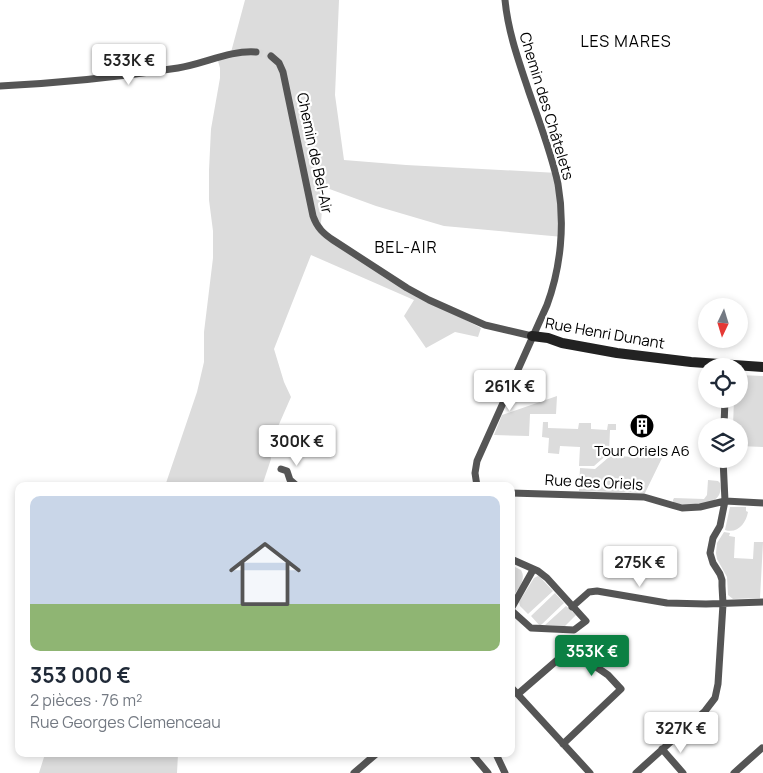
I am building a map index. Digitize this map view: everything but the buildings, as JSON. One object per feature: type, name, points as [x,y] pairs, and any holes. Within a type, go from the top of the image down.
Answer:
[{"type":"street","name":"Chemin des Châtelets","points":[[476,482],[475,474],[478,457],[547,305],[554,284],[561,242],[561,210],[556,177],[513,43],[505,0]]},
{"type":"street","points":[[0,86],[135,74],[189,66],[237,53],[256,52]]},
{"type":"street","name":"Chemin de Bel-Air","points":[[271,56],[282,68],[313,216],[322,232],[406,288],[422,296],[480,323],[532,336]]},
{"type":"street","name":"Rue Henri Dunant","points":[[532,336],[617,353],[698,362]]},
{"type":"street","name":"Rue Henri Dunant","points":[[748,366],[763,367]]},
{"type":"street","points":[[281,468],[287,471],[292,482]]},
{"type":"street","points":[[636,773],[705,711],[715,698],[718,684],[722,580],[710,553],[713,538],[720,526],[724,501],[723,468]]},
{"type":"street","name":"Rue des Oriels","points":[[515,492],[644,498],[682,508],[700,507],[724,501],[763,503]]},
{"type":"street","points":[[515,561],[547,578],[586,621],[574,630],[531,628],[515,614]]},
{"type":"street","points":[[515,603],[533,570]]},
{"type":"street","points":[[572,607],[589,592],[596,591],[667,603],[722,604],[763,602]]},
{"type":"street","points":[[518,694],[570,649],[608,675],[621,689],[563,744]]},
{"type":"street","points":[[515,691],[590,773]]},
{"type":"street","points":[[734,773],[762,748]]},
{"type":"street","points":[[662,749],[683,773]]},
{"type":"street","points":[[354,773],[373,757]]},
{"type":"street","points":[[475,757],[488,773]]},
{"type":"street","points":[[497,757],[505,773]]},
{"type":"shaded area","points":[[245,0],[339,0],[335,95],[344,160],[558,173],[563,237],[444,226],[376,206],[324,187],[320,234],[415,294],[481,328],[478,337],[455,332],[426,348],[404,316],[414,300],[311,255],[274,349],[284,382],[291,397],[269,447],[271,459],[263,482],[166,482],[197,392],[204,362],[204,332],[213,258],[213,231],[209,200],[211,129],[220,78],[218,61],[230,56]]},
{"type":"shaded area","points":[[748,375],[763,376],[763,447],[748,446],[748,418],[733,418],[734,408],[748,408]]},
{"type":"shaded area","points":[[557,396],[556,414],[530,414],[529,436],[494,435],[502,415]]},
{"type":"shaded area","points":[[543,422],[548,422],[548,428],[578,429],[579,423],[591,423],[591,429],[607,430],[608,424],[616,424],[616,430],[610,430],[609,453],[594,466],[579,466],[580,447],[560,446],[559,454],[548,453],[549,438],[542,437]]},
{"type":"shaded area","points":[[615,452],[615,456],[662,458],[645,493],[579,491],[580,468],[595,469]]},
{"type":"shaded area","points":[[708,480],[720,483],[720,492],[716,499],[698,505],[673,503],[674,498],[704,499],[707,495]]},
{"type":"shaded area","points":[[730,507],[746,507],[748,512],[741,527],[730,531],[725,530]]},
{"type":"shaded area","points":[[724,532],[730,533],[729,536],[735,537],[734,558],[753,559],[754,542],[763,542],[760,598],[733,599],[728,595],[727,577],[717,559],[716,553],[717,543]]},
{"type":"shaded area","points":[[515,567],[521,570],[523,574],[521,585],[515,593]]},
{"type":"shaded area","points":[[538,576],[553,591],[528,614],[520,606],[519,602],[534,578]]},
{"type":"shaded area","points":[[555,593],[564,603],[540,626],[531,616]]},
{"type":"shaded area","points":[[566,606],[576,615],[565,626],[545,625]]},
{"type":"shaded area","points":[[44,757],[178,757],[177,773],[39,773]]},
{"type":"tunnel","points":[[256,52],[271,56]]},
{"type":"place","name":"Tour Oriels A6","points":[[642,426]]},
{"type":"district","name":"LES MARES","points":[[626,41]]},
{"type":"district","name":"BEL-AIR","points":[[406,247]]}]
